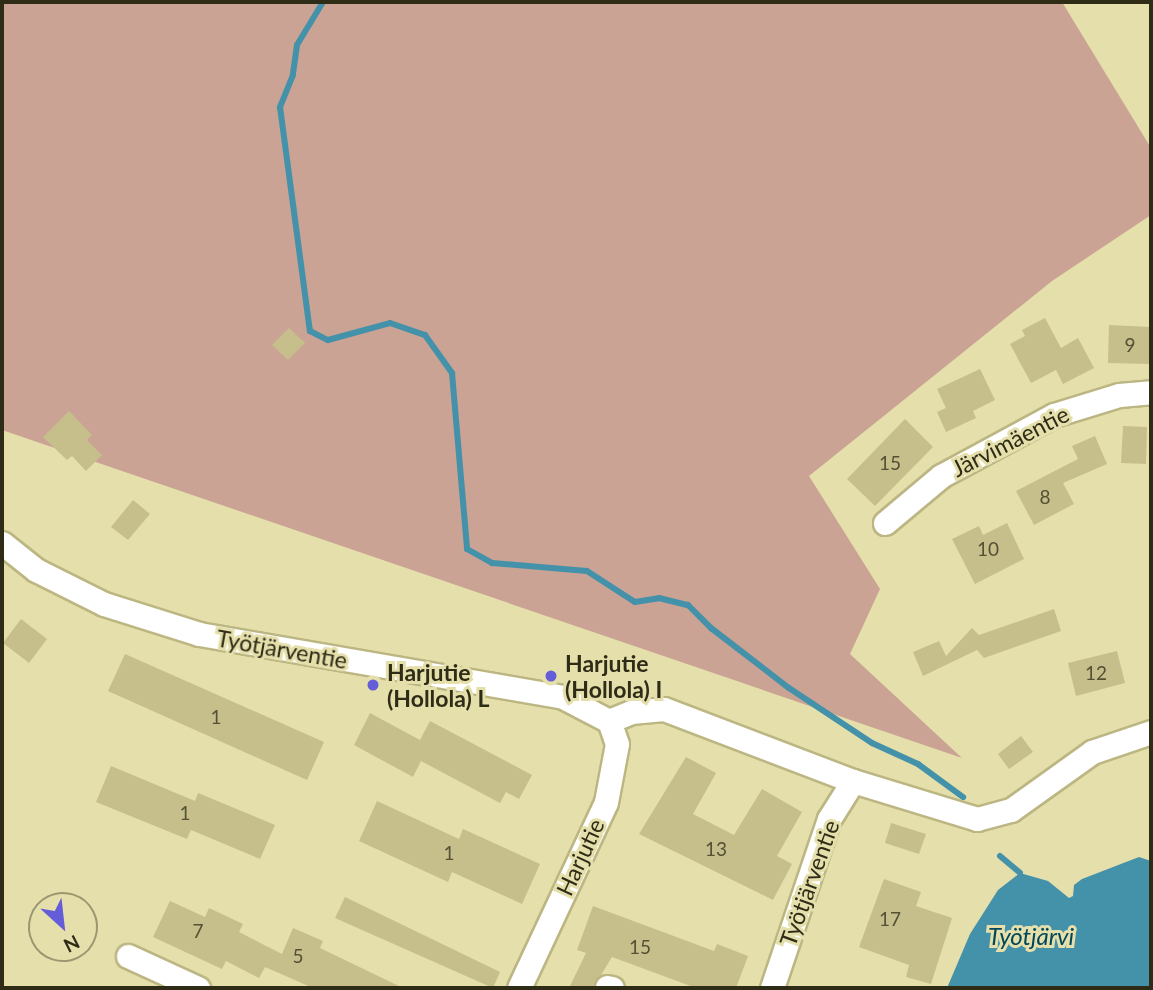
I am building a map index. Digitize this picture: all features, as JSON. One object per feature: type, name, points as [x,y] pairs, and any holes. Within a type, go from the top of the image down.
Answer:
[{"type":"street","name":"Järvimäentie","points":[[885,523],[941,476],[1054,415],[1119,395],[1151,392]]},
{"type":"street","name":"Työtjärventie","points":[[2,543],[36,570],[104,604],[199,634],[563,697],[609,721]]},
{"type":"street","points":[[609,721],[631,712],[664,709],[853,781],[977,819],[995,818],[1092,752],[1151,732]]},
{"type":"street","name":"Harjutie","points":[[519,988],[606,802],[617,744],[609,721]]},
{"type":"street","name":"Työtjärventie","points":[[772,988],[829,819],[853,781]]},
{"type":"street","points":[[128,956],[198,988]]},
{"type":"shaded area","points":[[2,2],[1062,2],[1151,148],[1151,215],[1052,281],[809,476],[880,589],[850,654],[962,758],[2,430]]},
{"type":"water","name":"Työtjärvi","points":[[1139,857],[1151,861],[1151,988],[947,988],[970,934],[998,890],[1020,873],[1048,881],[1069,898],[1073,896],[1074,885],[1082,879]]},
{"type":"building","points":[[1045,318],[1061,348],[1078,338],[1094,368],[1063,384],[1056,370],[1031,383],[1010,344],[1025,336],[1022,330]]},
{"type":"building","points":[[1109,325],[1151,327],[1151,364],[1108,363]]},
{"type":"building","points":[[289,328],[305,343],[288,360],[272,345]]},
{"type":"building","points":[[980,369],[995,400],[973,411],[976,418],[946,432],[937,412],[946,408],[937,389]]},
{"type":"building","points":[[69,411],[92,435],[87,440],[102,455],[86,471],[72,456],[67,460],[43,437]]},
{"type":"building","points":[[905,419],[933,447],[875,506],[847,479]]},
{"type":"building","points":[[1123,426],[1147,427],[1146,464],[1121,463]]},
{"type":"building","points":[[1095,436],[1107,464],[1063,483],[1074,504],[1034,525],[1016,491],[1078,459],[1072,446]]},
{"type":"building","points":[[133,500],[150,514],[128,540],[111,527]]},
{"type":"building","points":[[1007,523],[1024,559],[975,584],[952,539],[979,526],[983,535]]},
{"type":"building","points":[[1054,609],[1061,631],[984,658],[977,650],[923,676],[913,652],[939,641],[946,656],[972,628],[979,635]]},
{"type":"building","points":[[21,619],[47,639],[29,663],[3,643]]},
{"type":"building","points":[[1117,651],[1125,683],[1076,696],[1068,663]]},
{"type":"building","points":[[125,654],[324,742],[307,780],[108,691]]},
{"type":"building","points":[[370,713],[420,740],[430,721],[532,775],[519,799],[506,792],[500,803],[421,761],[413,777],[354,745]]},
{"type":"building","points":[[1021,736],[1033,752],[1009,769],[998,754]]},
{"type":"building","points":[[686,757],[716,773],[693,814],[734,835],[762,789],[802,812],[777,856],[792,864],[773,900],[639,834]]},
{"type":"building","points":[[111,766],[195,801],[198,793],[275,825],[260,859],[191,830],[187,839],[96,802]]},
{"type":"building","points":[[377,801],[459,839],[463,829],[540,864],[522,904],[452,872],[448,882],[359,841]]},
{"type":"building","points":[[891,823],[926,834],[919,854],[885,843]]},
{"type":"building","points":[[884,879],[921,892],[916,906],[952,918],[931,984],[906,977],[909,965],[859,947]]},
{"type":"building","points":[[345,897],[500,972],[493,988],[335,918]]},
{"type":"building","points":[[170,901],[205,917],[209,908],[243,924],[239,932],[282,954],[293,928],[323,941],[320,948],[403,988],[313,988],[265,967],[259,978],[226,961],[222,969],[153,937]]},
{"type":"building","points":[[593,906],[714,951],[717,944],[748,956],[736,988],[696,988],[612,957],[593,988],[569,988],[586,953],[577,950]]},
{"type":"waterway","points":[[323,2],[297,45],[293,75],[280,107],[310,331],[328,340],[390,323],[425,335],[452,373],[467,549],[492,563],[587,571],[635,602],[659,598],[688,605],[711,628],[789,688],[872,743],[918,764],[963,797]]},
{"type":"waterway","points":[[1000,856],[1020,873]]},
{"type":"place","name":"Harjutie (Hollola) I","points":[[551,676]]},
{"type":"place","name":"Harjutie (Hollola) L","points":[[373,685]]}]
